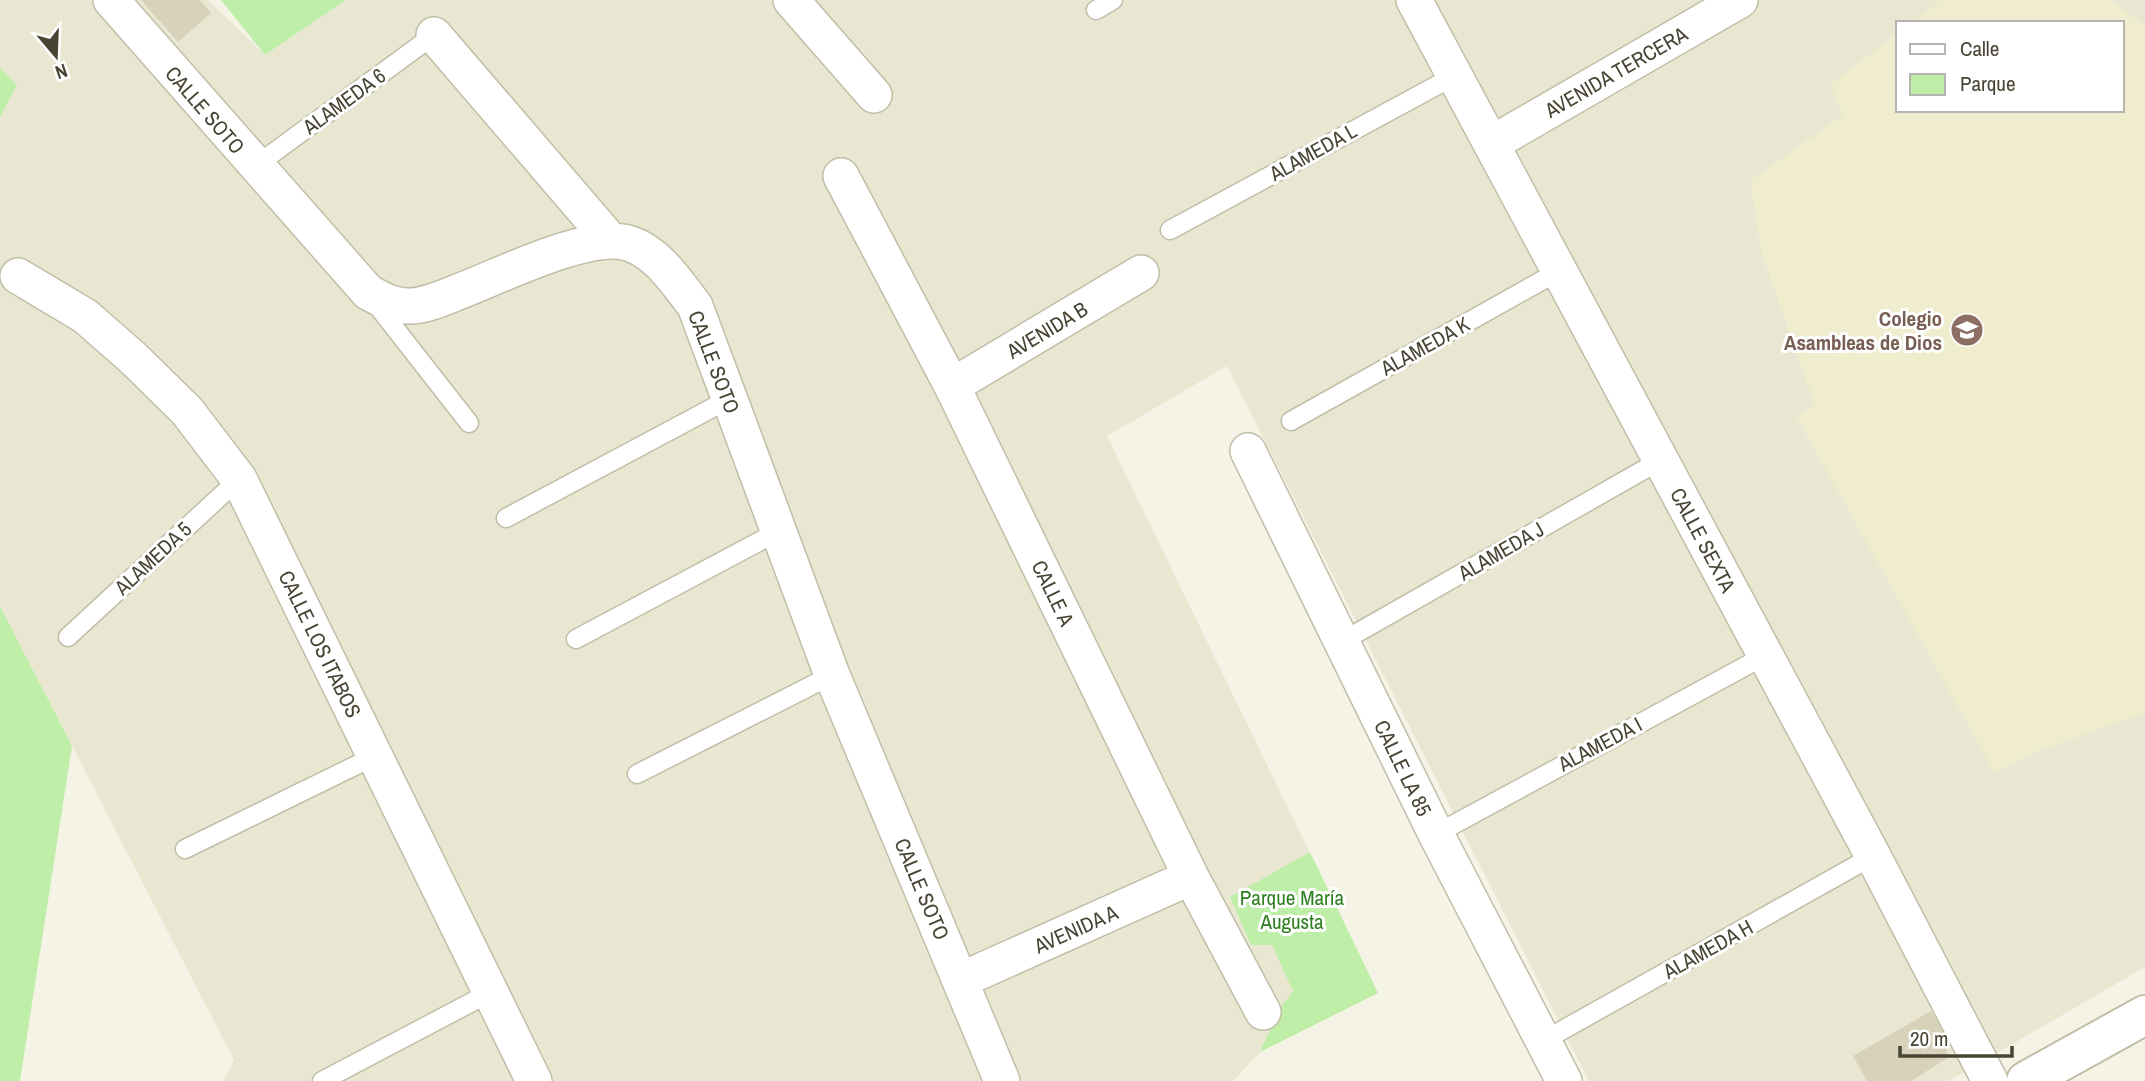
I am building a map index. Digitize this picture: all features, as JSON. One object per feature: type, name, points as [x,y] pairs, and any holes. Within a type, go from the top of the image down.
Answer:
[{"type":"street","name":"CALLE SOTO","points":[[111,0],[254,167],[368,292],[390,304],[411,307],[441,299],[574,247],[610,240],[631,244],[656,259],[695,306],[832,675],[1002,1081]]},
{"type":"street","points":[[791,0],[874,95]]},
{"type":"street","name":"CALLE SEXTA","points":[[1414,0],[1766,655],[1990,1081]]},
{"type":"street","name":"AVENIDA TERCERA","points":[[1491,144],[1740,0]]},
{"type":"street","points":[[434,35],[610,240]]},
{"type":"street","name":"CALLE A","points":[[841,176],[953,386],[1191,877],[1263,1012]]},
{"type":"street","name":"AVENIDA B","points":[[953,386],[1141,274]]},
{"type":"street","name":"CALLE LOS ITABOS","points":[[18,276],[85,316],[132,357],[187,411],[239,479],[534,1081]]},
{"type":"street","name":"CALLE LA 85","points":[[1248,451],[1436,834],[1564,1081]]},
{"type":"street","name":"AVENIDA A","points":[[961,980],[1191,877]]},
{"type":"street","points":[[2026,1081],[2145,1015]]},
{"type":"lane","points":[[1096,10],[1113,0]]},
{"type":"lane","name":"ALAMEDA 6","points":[[254,167],[434,35]]},
{"type":"lane","name":"ALAMEDA L","points":[[1170,230],[1455,75]]},
{"type":"lane","name":"ALAMEDA K","points":[[1291,421],[1559,271]]},
{"type":"lane","points":[[368,292],[469,423]]},
{"type":"lane","points":[[506,517],[729,399]]},
{"type":"lane","name":"ALAMEDA J","points":[[1340,642],[1661,460]]},
{"type":"lane","name":"ALAMEDA 5","points":[[68,637],[239,479]]},
{"type":"lane","points":[[576,639],[779,531]]},
{"type":"lane","name":"ALAMEDA I","points":[[1436,834],[1766,655]]},
{"type":"lane","points":[[637,774],[832,675]]},
{"type":"lane","points":[[185,849],[375,756]]},
{"type":"lane","name":"ALAMEDA H","points":[[1543,1041],[1873,856]]},
{"type":"lane","points":[[322,1081],[491,992]]},
{"type":"shaded area","points":[[0,0],[208,0],[265,55],[346,0],[2145,0],[2145,967],[1949,1081],[1589,1081],[1227,366],[1107,436],[1378,993],[1260,1052],[1233,1081],[223,1081],[234,1060],[0,606],[0,117],[16,85],[0,69]]},
{"type":"shaded area","name":"Colegio Asambleas de Dios","points":[[1941,0],[2110,0],[2145,26],[2145,713],[2035,752],[1995,773],[1796,416],[1815,405],[1762,254],[1750,181],[1843,115],[1830,85],[1896,35],[1896,112],[2124,112],[2124,21],[1915,21]]},
{"type":"green space","points":[[221,0],[346,0],[265,55]]},
{"type":"green space","points":[[0,68],[17,85],[0,117]]},
{"type":"green space","points":[[0,606],[72,746],[20,1081],[0,1081]]},
{"type":"green space","name":"Parque María Augusta","points":[[1310,852],[1378,993],[1260,1052],[1280,1008],[1293,991],[1272,945],[1251,945],[1230,897]]},
{"type":"building","points":[[141,0],[200,0],[211,13],[178,42]]},
{"type":"building","points":[[1931,1011],[1948,1038],[1946,1059],[1911,1081],[1867,1081],[1853,1056]]},
{"type":"place","name":"Colegio Asambleas de Dios","points":[[1967,330]]}]
